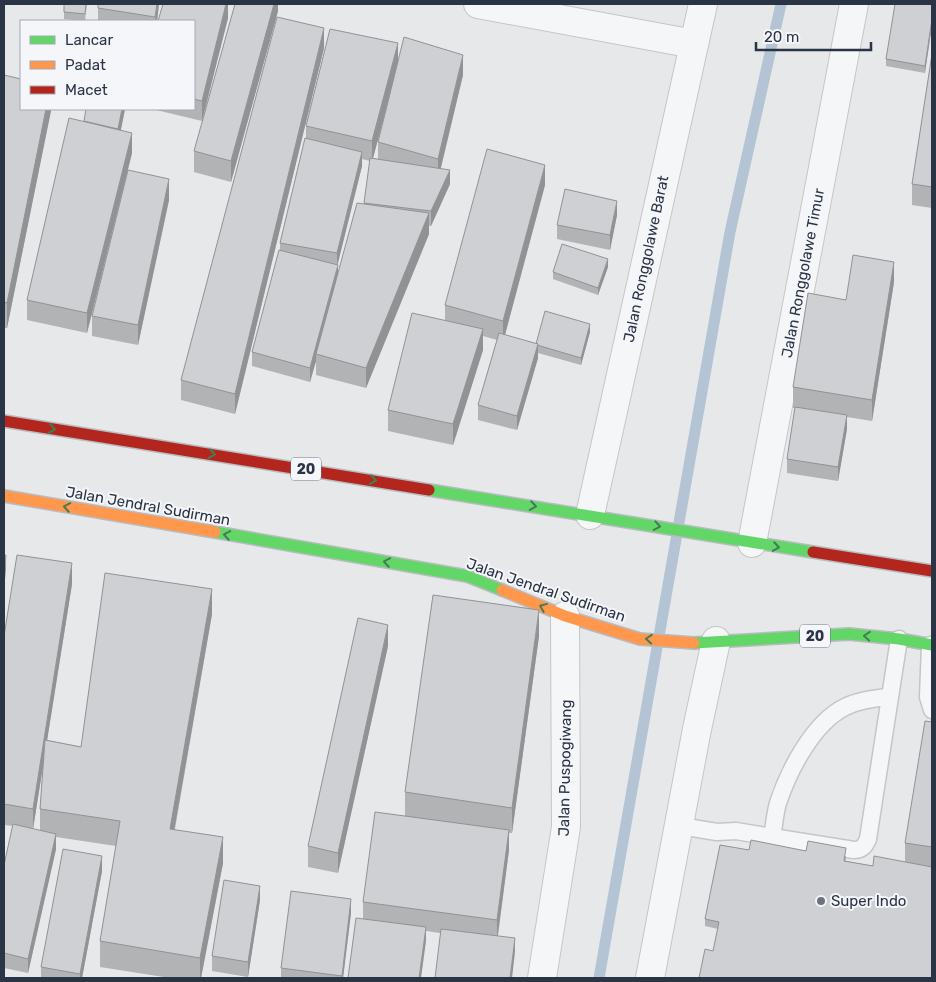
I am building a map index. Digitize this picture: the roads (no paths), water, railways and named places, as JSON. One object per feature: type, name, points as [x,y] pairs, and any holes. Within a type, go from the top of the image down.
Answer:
[{"type":"highway","name":"20","points":[[4,421],[932,571]]},
{"type":"highway","name":"Jalan Jendral Sudirman","points":[[4,496],[467,576],[577,620],[640,639],[707,642],[849,634],[900,639],[931,645]]},
{"type":"street","points":[[478,4],[694,44]]},
{"type":"street","name":"Jalan Ronggolawe Barat","points":[[600,516],[703,4]]},
{"type":"street","name":"Jalan Ronggolawe Timur","points":[[752,543],[854,4]]},
{"type":"street","name":"Jalan Puspogiwang","points":[[542,978],[566,826],[577,620]]},
{"type":"street","points":[[650,978],[697,730],[707,642]]},
{"type":"lane","points":[[680,826],[717,832],[736,831],[854,850],[860,850],[866,845],[900,639]]},
{"type":"lane","points":[[931,645],[928,697],[932,710]]},
{"type":"lane","points":[[772,837],[778,804],[789,775],[814,734],[831,717],[845,707],[870,699],[890,697]]},
{"type":"waterway","points":[[599,978],[730,232],[781,4]]},
{"type":"place","name":"Super Indo","points":[[821,901]]}]
